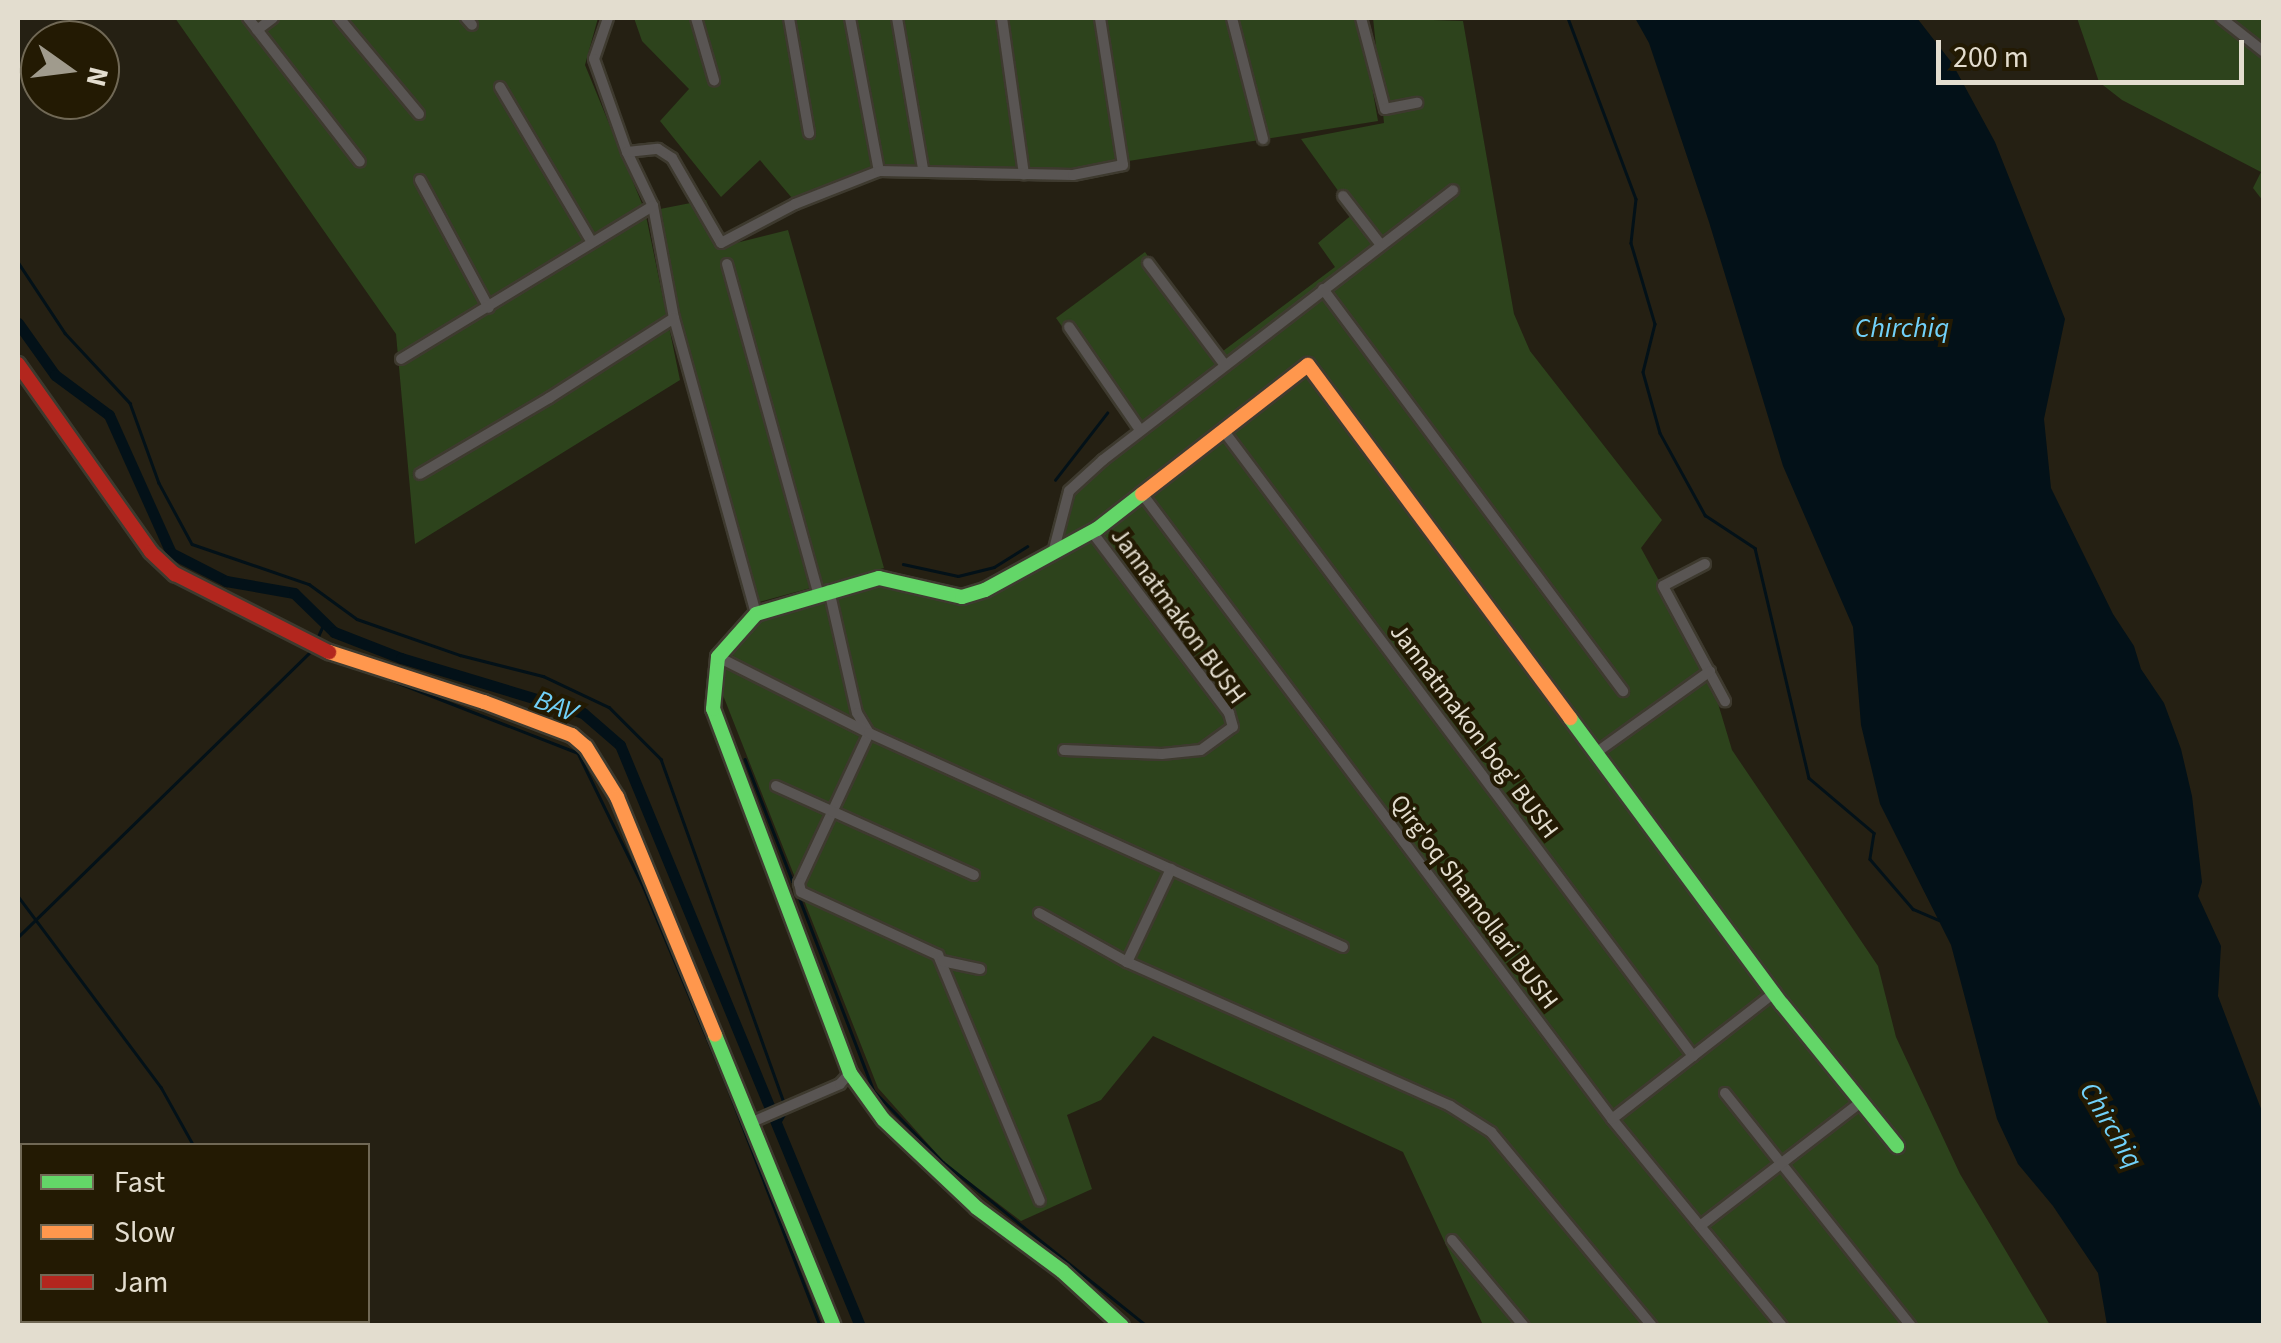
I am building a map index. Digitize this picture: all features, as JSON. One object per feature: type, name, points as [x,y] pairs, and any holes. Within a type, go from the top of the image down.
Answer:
[{"type":"street","points":[[248,18],[360,162]]},
{"type":"street","points":[[257,30],[274,18]]},
{"type":"street","points":[[339,18],[419,114]]},
{"type":"street","points":[[608,18],[594,59],[627,152],[654,206],[674,318],[756,614]]},
{"type":"street","points":[[696,18],[714,80]]},
{"type":"street","points":[[789,18],[809,133]]},
{"type":"street","points":[[850,18],[880,171]]},
{"type":"street","points":[[897,18],[923,170]]},
{"type":"street","points":[[1002,18],[1024,174]]},
{"type":"street","points":[[627,152],[658,149],[672,158],[721,243],[796,204],[880,171],[1072,175],[1124,165],[1100,18]]},
{"type":"street","points":[[1232,18],[1263,139]]},
{"type":"street","points":[[1361,18],[1385,109],[1417,103]]},
{"type":"street","points":[[2220,18],[2264,52]]},
{"type":"street","points":[[500,87],[591,241]]},
{"type":"street","points":[[420,180],[489,308]]},
{"type":"street","points":[[1053,553],[1069,490],[1140,430],[1453,190]]},
{"type":"street","points":[[1343,196],[1381,245]]},
{"type":"street","points":[[402,359],[654,206]]},
{"type":"street","points":[[1148,262],[1225,365]]},
{"type":"street","points":[[727,264],[858,714],[869,733]]},
{"type":"street","points":[[1323,289],[1623,691]]},
{"type":"street","points":[[420,474],[550,398],[674,318]]},
{"type":"street","points":[[1068,327],[1140,430]]},
{"type":"street","points":[[18,364],[112,501],[151,552],[175,574],[324,651],[484,702],[572,735],[586,746],[617,798],[756,1120],[834,1326]]},
{"type":"street","points":[[1122,1326],[1062,1270],[978,1208],[883,1119],[850,1073],[713,709],[718,657],[756,614],[824,591],[879,578],[962,597],[985,590],[1092,532],[1310,365],[1775,992],[1897,1146]]},
{"type":"street","name":"Jannatmakon bog' BUSH","points":[[1224,430],[1693,1056]]},
{"type":"street","name":"Qirg'oq Shamollari BUSH","points":[[1144,495],[1612,1119],[1782,1326]]},
{"type":"street","name":"Jannatmakon BUSH","points":[[1064,750],[1162,754],[1202,750],[1233,727],[1228,713],[1092,532]]},
{"type":"street","points":[[1705,564],[1663,586],[1726,701]]},
{"type":"street","points":[[718,657],[869,733],[1343,946]]},
{"type":"street","points":[[1598,752],[1710,671]]},
{"type":"street","points":[[801,892],[798,883],[869,733]]},
{"type":"street","points":[[776,786],[974,875]]},
{"type":"street","points":[[1126,962],[1170,869]]},
{"type":"street","points":[[784,898],[801,892],[933,948],[942,960],[1040,1201]]},
{"type":"street","points":[[1038,913],[1126,962],[1450,1106],[1490,1132],[1652,1326]]},
{"type":"street","points":[[942,960],[980,970]]},
{"type":"street","points":[[1612,1119],[1775,992]]},
{"type":"street","points":[[756,1120],[840,1084],[850,1073]]},
{"type":"street","points":[[1725,1093],[1911,1326]]},
{"type":"street","points":[[1700,1226],[1860,1103]]},
{"type":"street","points":[[1452,1240],[1524,1326]]},
{"type":"green space","points":[[175,18],[598,18],[585,65],[645,211],[680,380],[415,544],[396,334]]},
{"type":"green space","points":[[634,18],[1360,18],[1378,121],[1029,177],[884,171],[797,204],[760,160],[721,197],[660,121],[689,89],[642,41]]},
{"type":"green space","points":[[1373,18],[1463,21],[1514,314],[1530,351],[1662,520],[1641,548],[1708,670],[1732,750],[1878,966],[1896,1037],[1960,1174],[2050,1325],[1483,1325],[1403,1152],[1153,1036],[1101,1100],[1067,1115],[1092,1189],[1021,1221],[945,1163],[878,1088],[717,680],[724,657],[744,630],[768,613],[871,585],[963,603],[1054,551],[1071,493],[1136,431],[1056,318],[1145,252],[1219,354],[1335,267],[1318,243],[1354,213],[1301,139],[1384,123]]},
{"type":"green space","points":[[2077,18],[2263,18],[2263,201],[2253,188],[2261,172],[2122,100],[2099,82]]},
{"type":"green space","points":[[706,200],[724,246],[788,230],[884,568],[759,602],[675,305],[660,209]]},
{"type":"water","name":"Chirchiq","points":[[1635,18],[1917,18],[1952,63],[1995,142],[2065,319],[2044,419],[2051,488],[2113,614],[2134,646],[2141,669],[2164,703],[2181,749],[2192,796],[2202,882],[2198,896],[2221,946],[2218,996],[2263,1114],[2263,1325],[2107,1325],[2098,1273],[2053,1206],[2018,1164],[1997,1119],[1951,945],[1880,804],[1861,725],[1853,627],[1783,466],[1709,222],[1649,43]]},
{"type":"waterway","points":[[1568,18],[1636,199],[1631,243],[1655,324],[1643,372],[1660,433],[1705,515],[1755,548],[1809,778],[1874,833],[1870,859],[1913,909],[1939,920]]},
{"type":"waterway","points":[[18,262],[65,333],[130,403],[159,483],[192,544],[309,584],[357,619],[460,655],[543,676],[609,707],[661,759],[785,1106]]},
{"type":"waterway","name":"BAV","points":[[18,323],[55,375],[109,415],[171,553],[226,581],[294,593],[334,632],[401,658],[583,713],[620,745],[860,1326]]},
{"type":"waterway","points":[[1055,480],[1107,413]]},
{"type":"waterway","points":[[903,564],[958,576],[994,567],[1027,546]]},
{"type":"waterway","points":[[316,641],[324,623]]},
{"type":"waterway","points":[[18,937],[310,652]]},
{"type":"waterway","points":[[386,678],[578,753],[644,888],[724,1078],[820,1326]]},
{"type":"waterway","points":[[745,759],[794,885]]},
{"type":"waterway","points":[[18,896],[161,1087],[192,1143]]},
{"type":"waterway","points":[[799,897],[874,1091],[943,1162],[1147,1326]]},
{"type":"waterway","points":[[778,1125],[785,1113]]},
{"type":"traffic: fast","points":[[1122,1326],[1062,1271],[977,1208],[883,1119],[850,1073],[713,709],[718,657],[756,614],[879,578],[962,597],[985,590],[1097,529],[1142,494]]},
{"type":"traffic: fast","points":[[1570,718],[1782,1004],[1897,1146]]},
{"type":"traffic: fast","points":[[715,1035],[834,1326]]},
{"type":"traffic: slow","points":[[1142,494],[1308,365],[1570,718]]},
{"type":"traffic: slow","points":[[329,652],[484,702],[572,735],[586,747],[617,797],[715,1035]]},
{"type":"traffic: jam","points":[[18,364],[151,552],[175,574],[329,652]]}]
